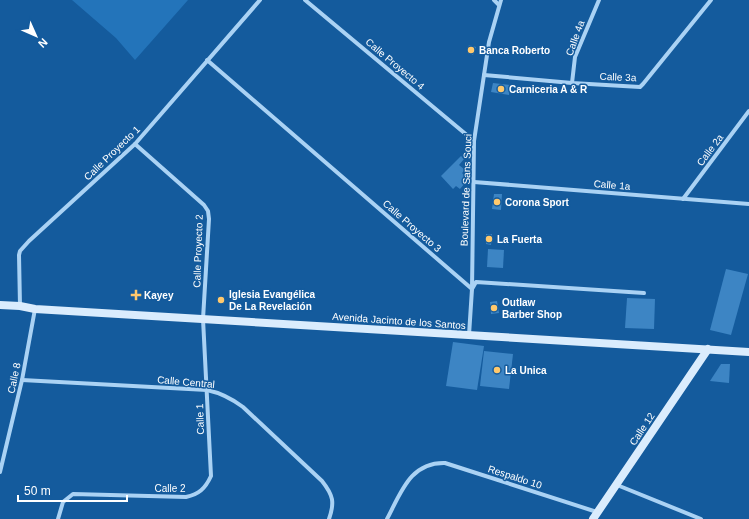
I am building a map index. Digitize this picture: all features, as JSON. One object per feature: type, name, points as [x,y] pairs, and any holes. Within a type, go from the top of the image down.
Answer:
[{"type":"main road","name":"Avenida Jacinto de los Santos","points":[[0,305],[20,306],[35,309],[749,352]]},
{"type":"main road","name":"Calle 12","points":[[595,516],[708,349]]},
{"type":"street","name":"Calle Proyecto 1","points":[[20,306],[20,251],[28,241],[135,144],[260,0]]},
{"type":"street","name":"Calle Proyecto 4","points":[[305,0],[474,141]]},
{"type":"street","points":[[494,0],[500,2]]},
{"type":"street","name":"Calle 4a","points":[[572,83],[575,57],[599,0]]},
{"type":"street","name":"Calle 3a","points":[[484,76],[640,87],[711,0]]},
{"type":"street","name":"Boulevard de Sans Souci","points":[[468,335],[472,289],[474,141],[489,42],[500,2]]},
{"type":"street","name":"Calle Proyecto 3","points":[[207,60],[472,289]]},
{"type":"street","name":"Calle 2a","points":[[683,199],[749,111]]},
{"type":"street","name":"Calle Proyecto 2","points":[[135,144],[204,205],[208,211],[209,219],[203,319]]},
{"type":"street","name":"Calle 1a","points":[[474,182],[749,204]]},
{"type":"street","points":[[472,289],[476,282],[644,293]]},
{"type":"street","name":"Calle 8","points":[[0,472],[22,380],[35,309]]},
{"type":"street","name":"Calle 1","points":[[201,491],[211,476],[203,319]]},
{"type":"street","name":"Calle Central","points":[[22,380],[207,390],[225,395],[243,406],[330,490],[333,500],[332,511],[329,519]]},
{"type":"street","name":"Respaldo 10","points":[[387,519],[407,481],[416,471],[436,463],[445,463],[595,516]]},
{"type":"street","points":[[617,485],[701,519]]},
{"type":"street","name":"Calle 2","points":[[58,519],[63,502],[67,497],[78,493],[186,497],[194,496],[201,491]]},
{"type":"shaded area","points":[[72,0],[188,0],[135,60],[116,38]]},
{"type":"building","name":"Banca Roberto","points":[[469,45],[476,47],[473,55],[467,52]]},
{"type":"building","name":"Carniceria A & R","points":[[493,83],[510,85],[509,95],[491,92]]},
{"type":"building","points":[[461,156],[464,159],[459,165],[465,170],[462,173],[466,177],[463,180],[465,183],[460,189],[456,186],[453,189],[441,176]]},
{"type":"building","name":"Corona Sport","points":[[494,194],[502,194],[501,210],[492,209]]},
{"type":"building","name":"La Fuerta","points":[[486,234],[492,234],[491,245],[486,244]]},
{"type":"building","points":[[488,249],[504,250],[503,268],[487,267]]},
{"type":"building","points":[[726,269],[748,274],[731,335],[710,330]]},
{"type":"building","points":[[627,298],[655,299],[654,329],[625,328]]},
{"type":"building","name":"Outlaw Barber Shop","points":[[497,301],[499,313],[491,314],[490,302]]},
{"type":"building","points":[[453,342],[484,346],[477,390],[446,386]]},
{"type":"building","name":"La Unica","points":[[484,351],[513,354],[509,389],[480,386]]},
{"type":"building","points":[[721,364],[730,364],[729,383],[710,381]]},
{"type":"place","name":"Banca Roberto","points":[[471,50]]},
{"type":"place","name":"Carniceria A & R","points":[[501,89]]},
{"type":"place","name":"Corona Sport","points":[[497,202]]},
{"type":"place","name":"La Fuerta","points":[[489,239]]},
{"type":"place","name":"Kayey","points":[[136,295]]},
{"type":"place","name":"Iglesia Evangélica De La Revelación","points":[[221,300]]},
{"type":"place","name":"Outlaw Barber Shop","points":[[494,308]]},
{"type":"place","name":"La Unica","points":[[497,370]]}]
